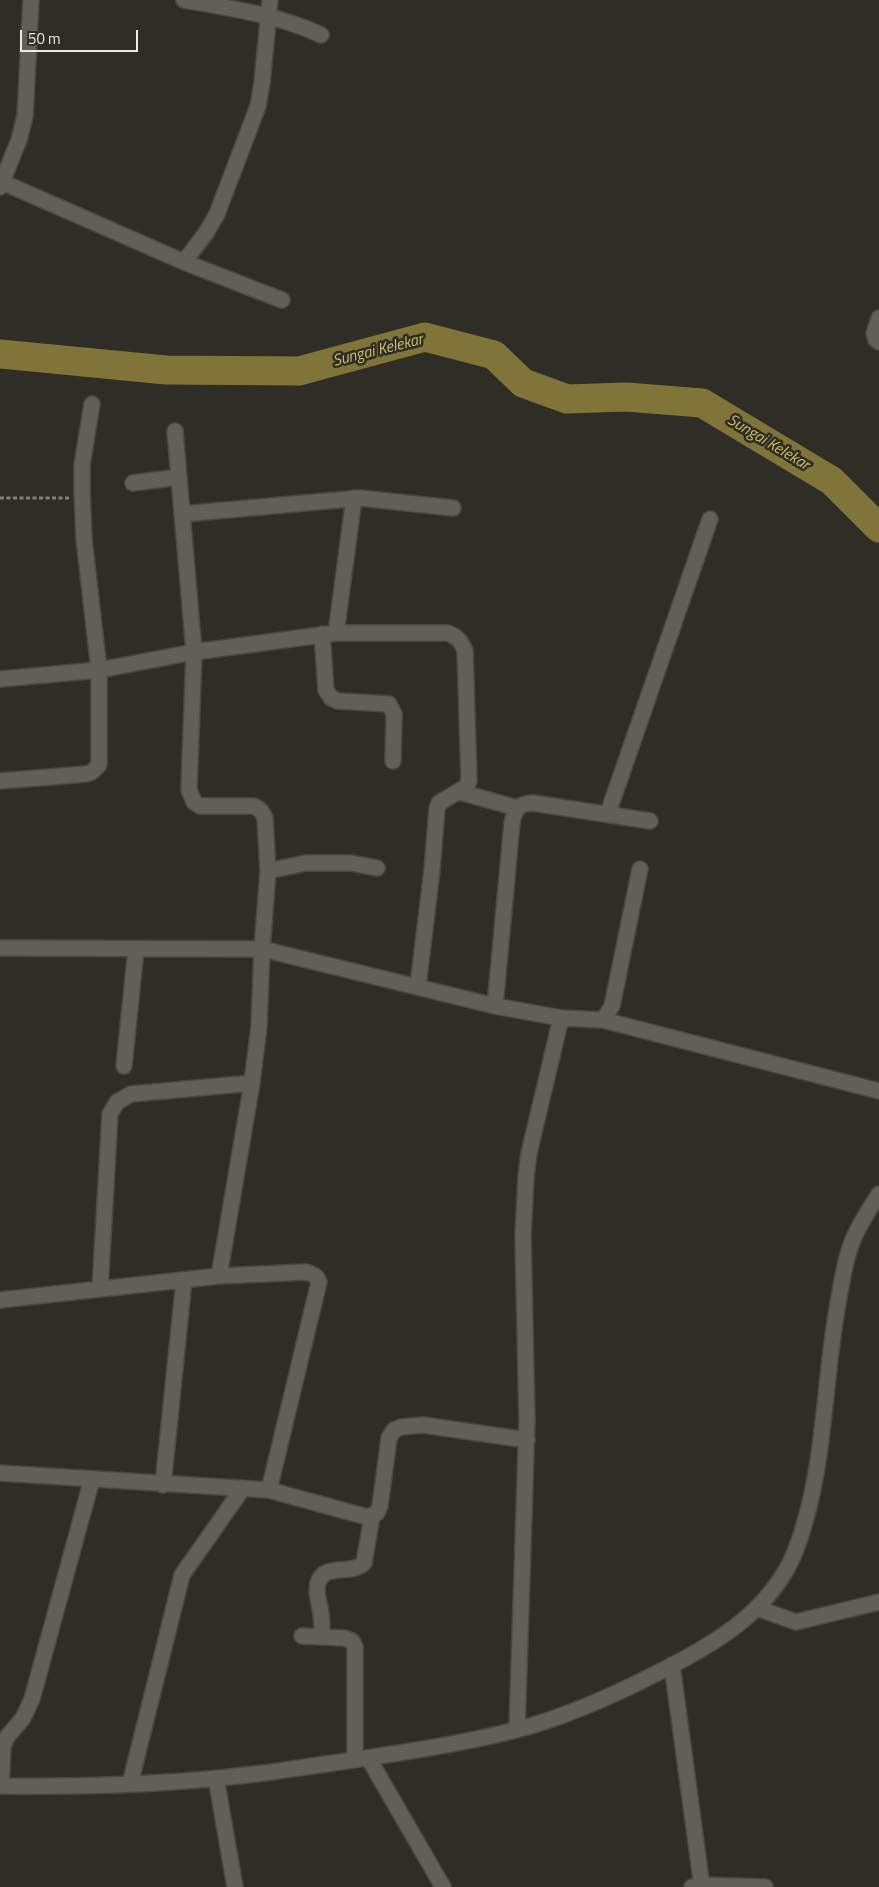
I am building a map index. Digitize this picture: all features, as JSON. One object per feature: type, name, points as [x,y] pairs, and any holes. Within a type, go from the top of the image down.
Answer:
[{"type":"street","points":[[30,0],[25,116],[19,140],[1,184],[184,262],[282,300]]},
{"type":"street","points":[[184,0],[214,3],[306,28],[321,35]]},
{"type":"street","points":[[184,262],[206,233],[217,214],[258,106],[270,0]]},
{"type":"street","points":[[879,318],[874,333],[876,340],[879,342]]},
{"type":"street","points":[[0,782],[86,774],[96,768],[99,760],[99,670],[84,540],[82,465],[92,404]]},
{"type":"street","points":[[175,431],[194,652],[189,790],[194,802],[200,806],[258,808],[263,813],[265,818],[268,871],[259,1026],[252,1083],[219,1276]]},
{"type":"street","points":[[133,483],[179,477]]},
{"type":"street","points":[[182,514],[354,498],[453,508]]},
{"type":"street","points":[[354,498],[329,633],[326,690],[331,698],[338,701],[389,704],[394,714],[393,761]]},
{"type":"street","points":[[608,814],[710,519]]},
{"type":"street","points":[[0,679],[99,670],[194,652],[329,633],[448,633],[456,636],[462,642],[465,651],[469,781],[460,792],[444,798],[439,803],[437,809],[432,870],[418,986]]},
{"type":"street","points":[[460,792],[517,808]]},
{"type":"street","points":[[495,1006],[513,813],[517,808],[522,804],[533,803],[650,821]]},
{"type":"street","points":[[268,871],[306,864],[351,863],[377,868]]},
{"type":"street","points":[[603,1020],[612,1006],[640,869]]},
{"type":"street","points":[[0,948],[262,949],[495,1006],[561,1018],[603,1020],[879,1091]]},
{"type":"street","points":[[124,1066],[136,948]]},
{"type":"street","points":[[517,1729],[526,1440],[523,1236],[526,1177],[529,1153],[561,1018]]},
{"type":"street","points":[[100,1288],[110,1114],[117,1102],[130,1094],[252,1083]]},
{"type":"street","points":[[92,1479],[32,1699],[23,1718],[6,1737],[3,1746],[1,1786],[85,1786],[246,1776],[362,1759],[517,1729],[589,1705],[672,1666],[704,1649],[733,1630],[757,1608],[781,1578],[793,1556],[804,1527],[814,1489],[832,1338],[841,1282],[852,1240],[879,1194]]},
{"type":"street","points":[[0,1300],[219,1276],[306,1272],[312,1274],[319,1282],[269,1490]]},
{"type":"street","points":[[163,1484],[184,1280]]},
{"type":"street","points":[[0,1474],[269,1490],[367,1517],[377,1513],[380,1506],[389,1438],[394,1430],[402,1427],[423,1425],[526,1440]]},
{"type":"street","points":[[130,1784],[182,1575],[243,1488]]},
{"type":"street","points":[[322,1637],[321,1613],[317,1591],[318,1582],[322,1575],[328,1571],[360,1568],[364,1563],[372,1516]]},
{"type":"street","points":[[757,1608],[796,1622],[879,1602]]},
{"type":"street","points":[[302,1636],[344,1638],[352,1641],[355,1647],[362,1759],[443,1887]]},
{"type":"street","points":[[672,1666],[699,1886],[765,1887]]},
{"type":"street","points":[[216,1778],[235,1887]]},
{"type":"path","points":[[0,498],[83,497]]},
{"type":"waterway","name":"Sungai Kelekar","points":[[0,354],[166,370],[299,371],[425,337],[494,355],[523,383],[567,399],[626,397],[702,403],[832,481],[879,528]]}]
